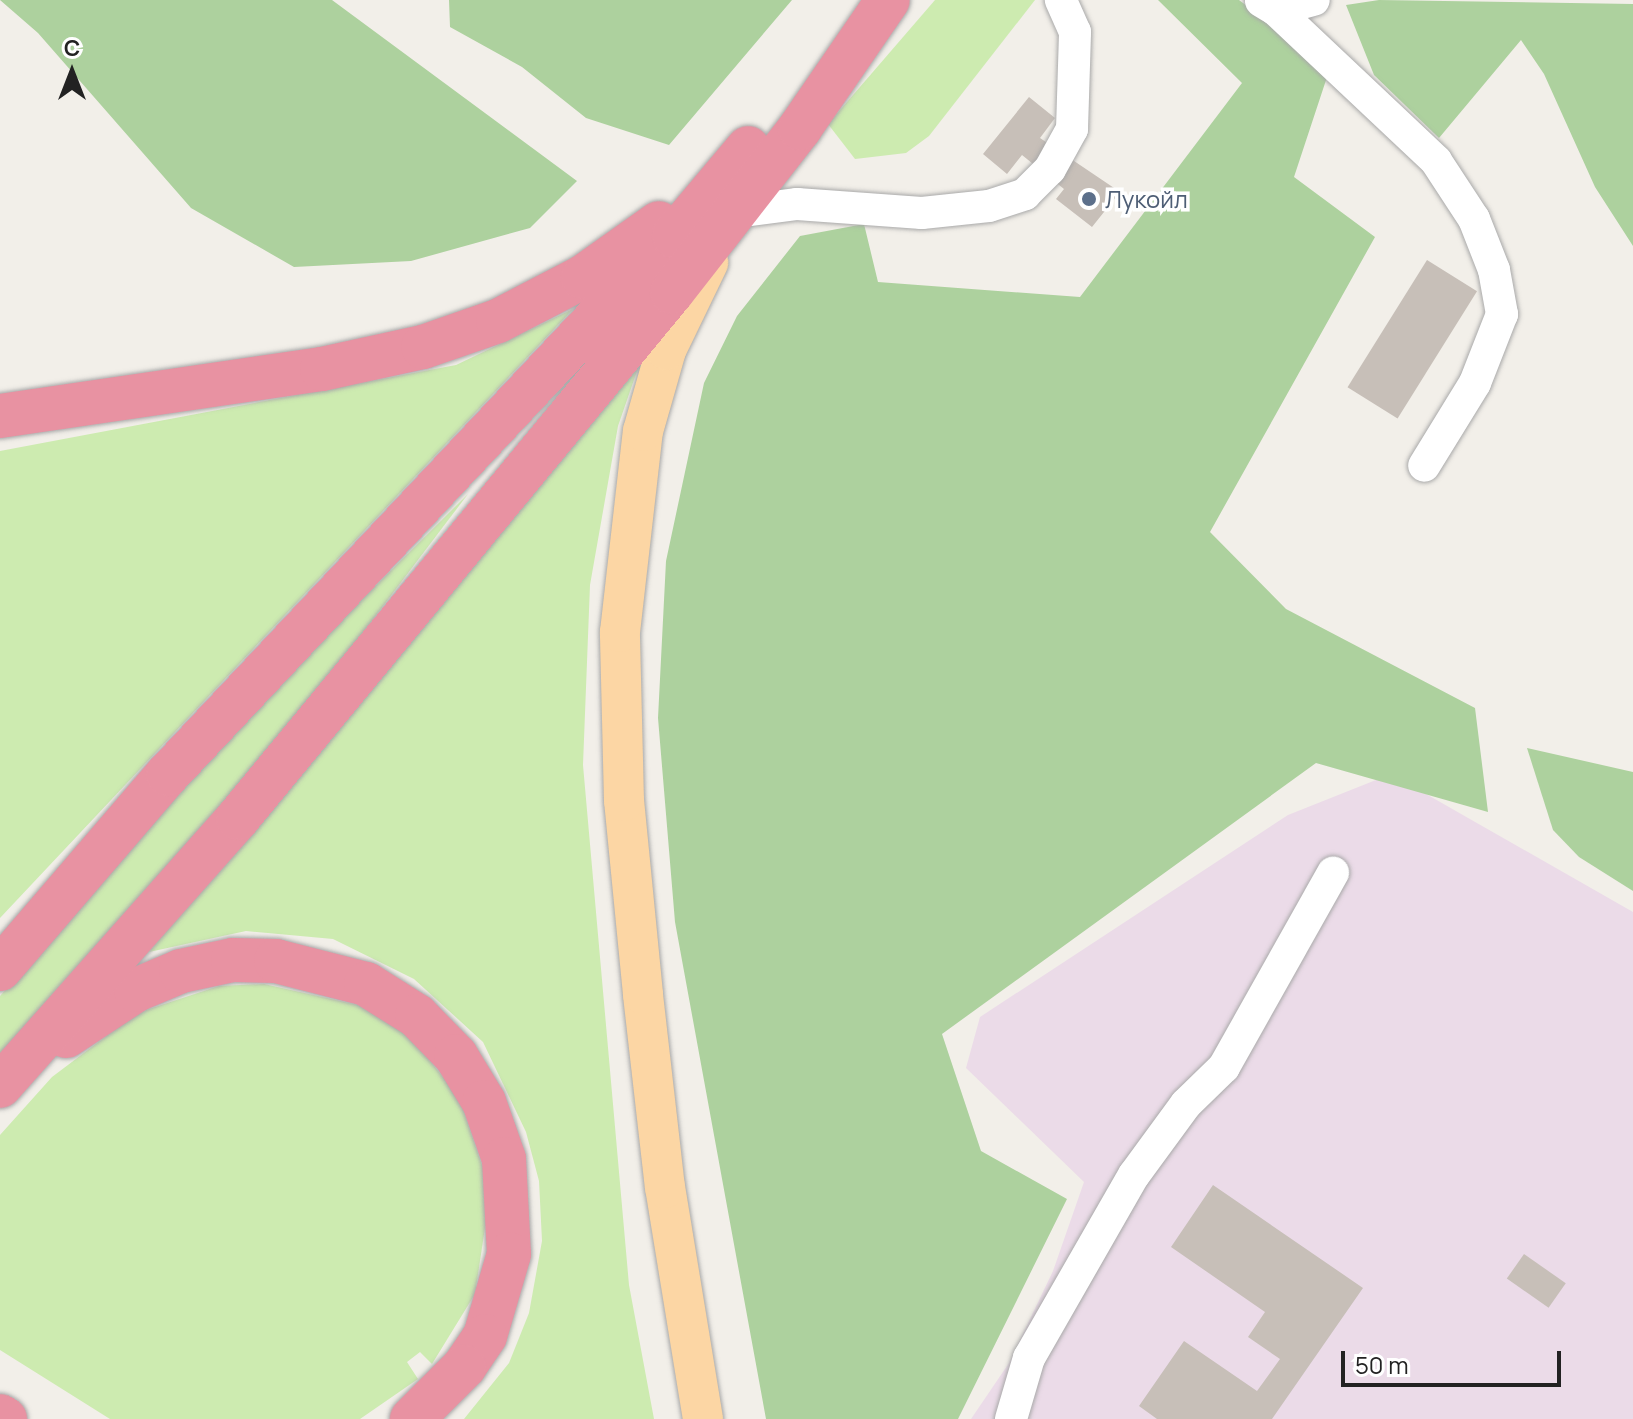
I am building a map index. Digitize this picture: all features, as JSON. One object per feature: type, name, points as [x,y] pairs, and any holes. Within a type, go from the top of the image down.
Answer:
[{"type":"highway","points":[[0,1089],[238,818],[736,212],[800,128],[849,49],[888,0]]},
{"type":"highway","points":[[0,969],[168,774],[674,236],[748,148],[849,49]]},
{"type":"highway","points":[[0,416],[322,369],[423,347],[498,321],[583,277],[748,148]]},
{"type":"highway","points":[[0,1089],[63,1037],[136,990],[181,971],[233,960],[276,961],[366,984],[417,1016],[456,1056],[484,1102],[504,1159],[511,1214],[500,1299],[485,1336],[464,1367],[412,1419]]},
{"type":"highway","points":[[0,1416],[5,1419]]},
{"type":"main road","points":[[703,1419],[665,1188],[641,979],[624,801],[620,632],[628,523],[654,390],[666,350],[736,212]]},
{"type":"lane","points":[[736,212],[797,204],[922,213],[989,206],[1025,194],[1050,169],[1072,129],[1075,32],[1061,0]]},
{"type":"lane","points":[[1268,5],[1314,0]]},
{"type":"lane","points":[[1268,5],[1436,161],[1474,219],[1494,270],[1502,314],[1475,383],[1424,466]]},
{"type":"lane","points":[[1011,1419],[1029,1358],[1134,1175],[1178,1113],[1224,1067],[1333,873]]},
{"type":"shaded area","points":[[1391,774],[1633,912],[1633,1419],[971,1419],[1009,1363],[1053,1271],[1084,1182],[966,1068],[980,1017],[1288,815]]},
{"type":"green space","points":[[0,0],[332,0],[577,181],[530,228],[411,261],[294,267],[191,208],[38,33]]},
{"type":"green space","points":[[449,0],[792,0],[669,145],[586,118],[522,67],[450,27]]},
{"type":"green space","points":[[935,0],[1035,0],[929,136],[906,153],[855,159],[828,124]]},
{"type":"green space","points":[[1158,0],[1239,0],[1330,68],[1294,177],[1375,237],[1210,532],[1286,609],[1475,708],[1488,812],[1316,763],[942,1034],[981,1151],[1067,1199],[958,1419],[766,1419],[675,922],[658,718],[666,561],[704,383],[737,316],[800,236],[864,224],[878,282],[1080,297],[1242,83]]},
{"type":"green space","points":[[1379,0],[1633,4],[1633,246],[1595,187],[1544,74],[1521,40],[1439,138],[1374,75],[1346,5]]},
{"type":"green space","points":[[573,309],[0,918],[0,451],[456,365]]},
{"type":"green space","points":[[645,348],[618,426],[590,585],[583,765],[629,1285],[654,1419],[464,1419],[509,1363],[529,1313],[542,1241],[539,1181],[526,1132],[483,1042],[414,979],[333,939],[246,931],[149,952]]},
{"type":"green space","points":[[468,494],[295,722],[0,1061],[0,996],[277,684]]},
{"type":"green space","points":[[1527,748],[1633,772],[1633,891],[1579,857],[1553,830]]},
{"type":"green space","points":[[264,984],[367,1007],[410,1036],[459,1097],[484,1171],[488,1208],[475,1294],[432,1364],[420,1352],[407,1362],[418,1379],[360,1419],[110,1419],[0,1350],[0,1135],[52,1077],[137,1013],[219,986]]},
{"type":"building","points":[[1029,97],[1055,118],[1040,138],[1120,192],[1092,227],[1056,199],[1064,189],[1022,155],[1007,174],[983,154]]},
{"type":"building","points":[[1427,260],[1477,291],[1398,418],[1348,387]]},
{"type":"building","points":[[1213,1185],[1363,1288],[1272,1419],[1157,1419],[1139,1406],[1184,1341],[1257,1391],[1280,1359],[1248,1337],[1265,1312],[1171,1247]]},
{"type":"building","points":[[1524,1254],[1566,1283],[1549,1308],[1507,1279]]},
{"type":"place","name":"Лукойл","points":[[1089,199]]}]
